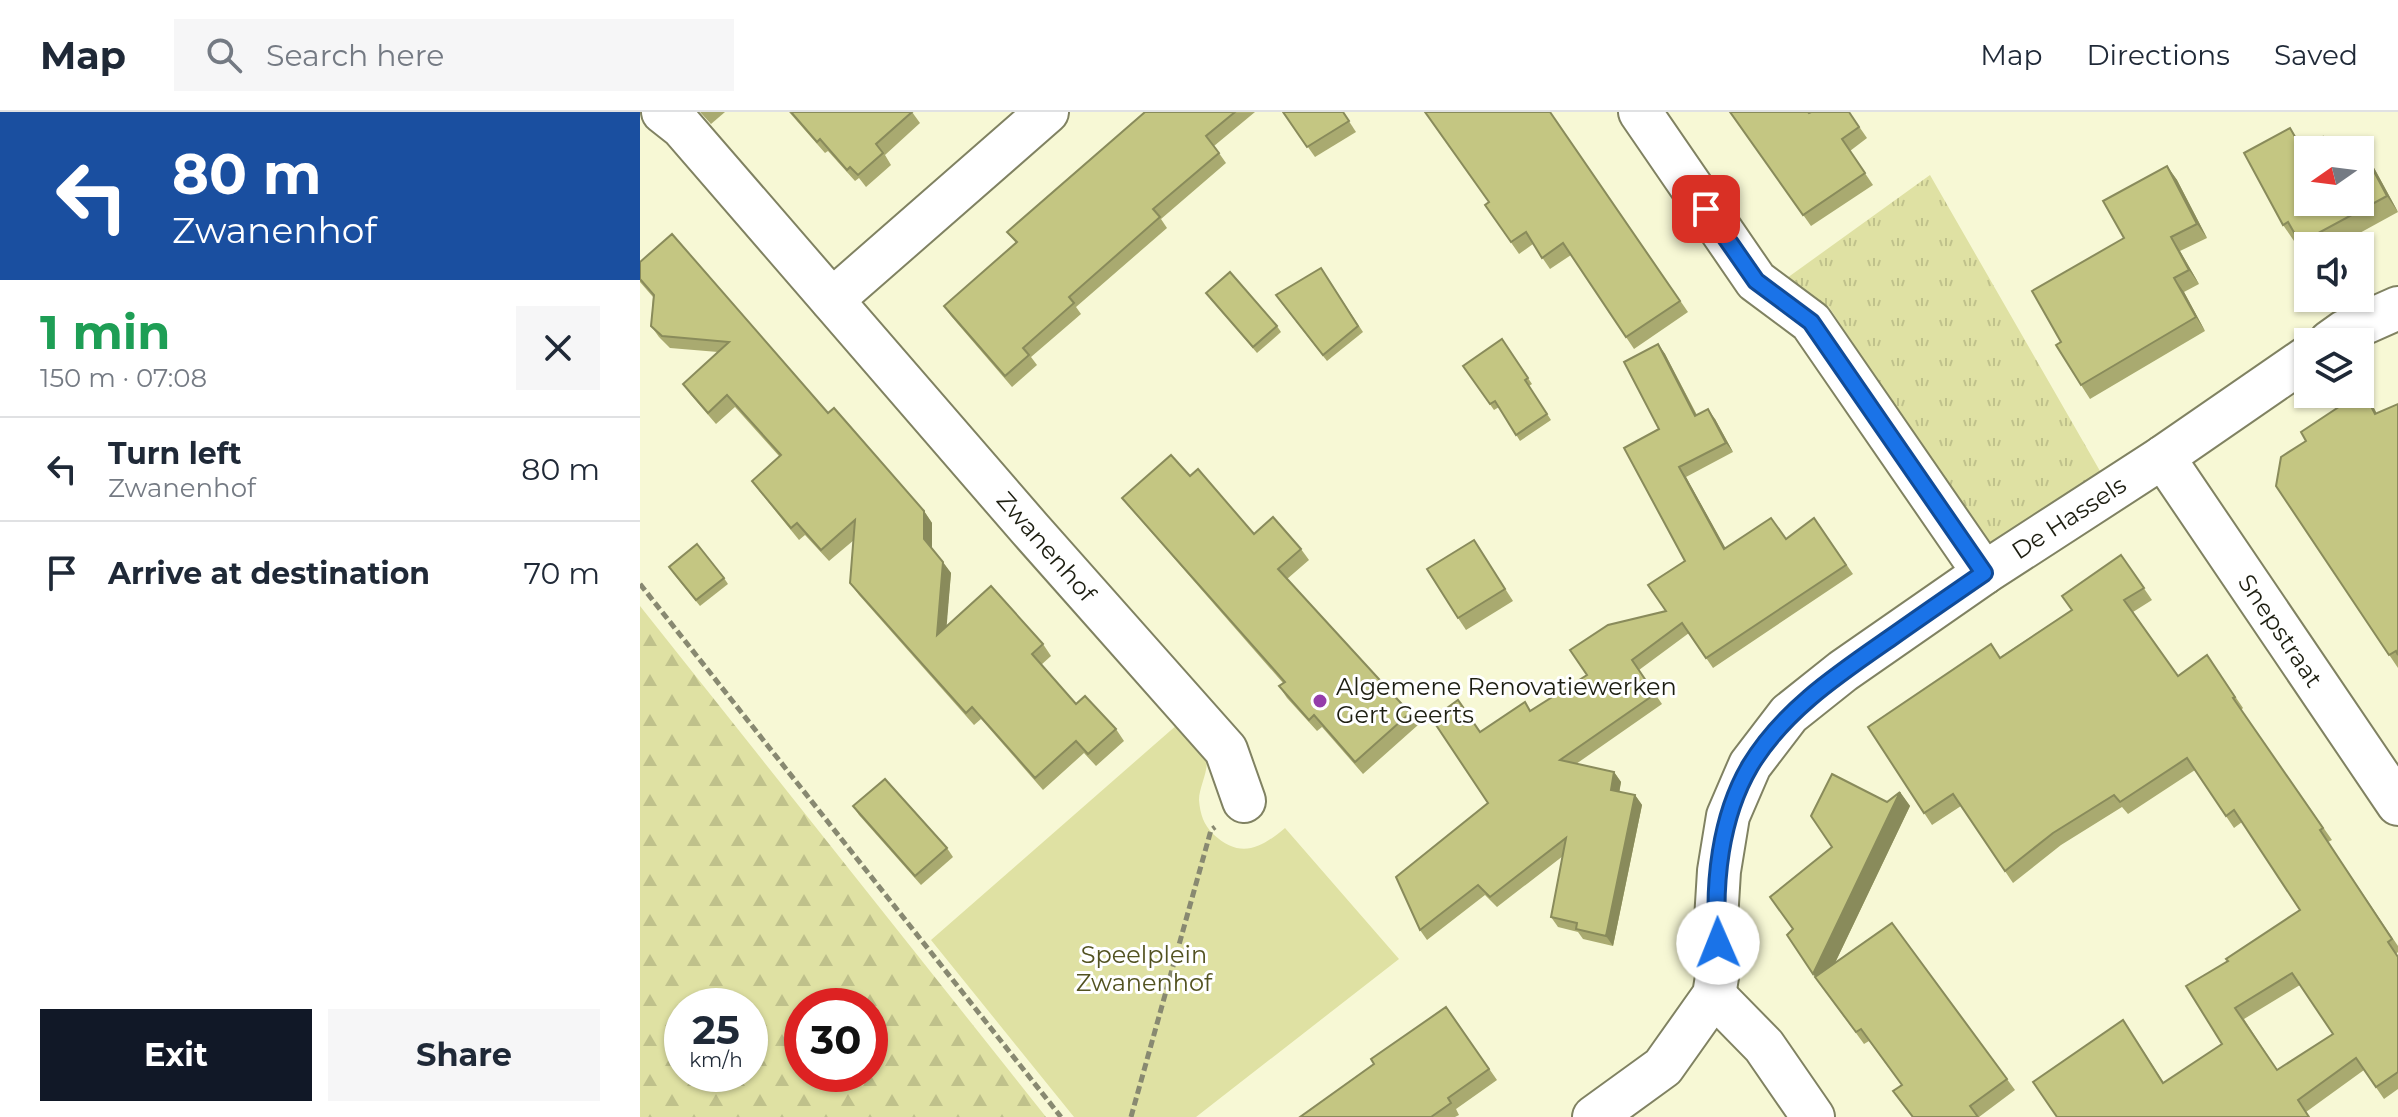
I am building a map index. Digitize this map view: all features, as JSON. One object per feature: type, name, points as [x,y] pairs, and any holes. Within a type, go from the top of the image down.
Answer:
[{"type":"street","name":"Zwanenhof","points":[[663,112],[682,127],[1226,750],[1244,801]]},
{"type":"street","points":[[832,300],[1047,112]]},
{"type":"street","points":[[1640,112],[1756,281],[1811,322],[1984,573]]},
{"type":"street","points":[[2353,328],[2398,308]]},
{"type":"street","name":"De Hassels","points":[[1594,1117],[1663,1067],[1714,995],[1719,965],[1716,920],[1719,871],[1728,816],[1750,765],[1789,714],[1843,671],[1984,573],[2163,457],[2294,367]]},
{"type":"street","name":"Snepstraat","points":[[2163,457],[2398,804]]},
{"type":"street","points":[[1714,995],[1764,1046],[1813,1117]]},
{"type":"path","points":[[640,584],[1061,1117]]},
{"type":"path","points":[[1131,1117],[1211,830],[1244,801]]},
{"type":"green space","points":[[1930,175],[2100,471],[1988,547],[1829,307],[1787,278]]},
{"type":"green space","points":[[640,606],[1046,1117],[640,1117]]},
{"type":"green space","name":"Speelplein Zwanenhof","points":[[1178,724],[1207,757],[1199,800],[1203,819],[1213,834],[1232,847],[1241,849],[1258,846],[1285,828],[1399,959],[1196,1117],[1074,1117],[931,940]]},
{"type":"building","points":[[791,112],[912,112],[876,144],[883,153],[858,175],[850,167],[847,170],[820,139],[817,142]]},
{"type":"building","points":[[1145,112],[1235,112],[1206,136],[1219,153],[1153,209],[1160,217],[1069,297],[1074,303],[1023,348],[1029,355],[1005,376],[944,306],[1017,242],[1007,232]]},
{"type":"building","points":[[1283,112],[1343,112],[1349,121],[1307,147]]},
{"type":"building","points":[[1425,112],[1550,112],[1680,301],[1626,337],[1563,243],[1542,258],[1526,232],[1511,242],[1485,205],[1489,202]]},
{"type":"building","points":[[1730,112],[1849,112],[1859,127],[1842,139],[1865,173],[1803,215]]},
{"type":"building","points":[[2290,128],[2295,136],[2294,216],[2350,216],[2320,232],[2294,232],[2288,222],[2283,225],[2244,153]]},
{"type":"building","points":[[2167,166],[2197,224],[2171,237],[2189,270],[2174,278],[2196,317],[2081,385],[2056,345],[2061,342],[2032,291],[2124,238],[2103,201]]},
{"type":"building","points":[[2374,172],[2387,196],[2374,203]]},
{"type":"building","points":[[672,234],[828,413],[834,408],[924,511],[924,539],[943,562],[937,635],[991,586],[1043,644],[1032,654],[1076,704],[1085,696],[1116,729],[1088,754],[1076,741],[1035,778],[972,707],[966,713],[850,583],[855,520],[821,550],[797,523],[791,528],[752,481],[781,455],[727,395],[708,413],[683,384],[729,342],[662,336],[651,326],[654,295],[640,279],[640,262]]},
{"type":"building","points":[[1321,268],[1358,326],[1323,355],[1276,295]]},
{"type":"building","points":[[1230,272],[1277,326],[1253,347],[1206,293]]},
{"type":"building","points":[[1502,339],[1547,414],[1516,435],[1495,401],[1490,404],[1463,366]]},
{"type":"building","points":[[1658,344],[1695,416],[1708,409],[1726,443],[1679,467],[1724,549],[1771,518],[1786,539],[1814,518],[1846,565],[1706,658],[1682,623],[1632,660],[1655,694],[1560,760],[1614,772],[1611,790],[1635,795],[1606,936],[1576,929],[1577,923],[1551,917],[1566,838],[1490,897],[1478,885],[1420,930],[1396,877],[1488,803],[1432,719],[1458,700],[1480,732],[1525,702],[1530,711],[1587,675],[1570,650],[1608,625],[1666,611],[1648,585],[1685,561],[1624,448],[1659,429],[1624,362]]},
{"type":"building","points":[[2398,404],[2398,655],[2396,651],[2389,655],[2276,486],[2281,457],[2306,441],[2301,432],[2337,408],[2372,408],[2375,414]]},
{"type":"building","points":[[1171,455],[1190,476],[1198,469],[1254,534],[1273,517],[1301,549],[1278,569],[1410,713],[1355,762],[1314,715],[1309,720],[1279,686],[1285,682],[1122,498]]},
{"type":"building","points":[[1474,540],[1505,589],[1458,618],[1427,569]]},
{"type":"building","points":[[697,544],[724,578],[696,600],[669,567]]},
{"type":"building","points":[[2121,555],[2144,588],[2124,600],[2178,676],[2207,655],[2323,828],[2320,830],[2392,939],[2388,942],[2398,957],[2398,1072],[2376,1087],[2356,1058],[2298,1100],[2309,1117],[2057,1117],[2033,1082],[2123,1020],[2163,1083],[2222,1044],[2186,986],[2228,961],[2226,959],[2300,910],[2234,810],[2226,816],[2187,758],[2120,802],[2114,795],[2053,833],[2005,871],[1953,794],[1924,813],[1868,727],[1991,644],[2000,658],[2072,610],[2062,596]],"holes":[[[2292,973],[2333,1034],[2277,1070],[2235,1008]]]},
{"type":"building","points":[[1832,774],[1887,802],[1900,792],[1813,974],[1787,935],[1793,929],[1770,897],[1832,847],[1811,816]]},
{"type":"building","points":[[885,779],[947,848],[915,876],[853,806]]},
{"type":"building","points":[[1892,923],[2007,1079],[1970,1106],[1978,1117],[1913,1117],[1893,1091],[1902,1085],[1861,1029],[1856,1032],[1815,977]]},
{"type":"building","points":[[1446,1007],[1489,1069],[1448,1098],[1451,1103],[1431,1117],[1300,1117],[1374,1064],[1371,1059]]},
{"type":"place","name":"Algemene Renovatiewerken Gert Geerts","points":[[1320,701]]},
{"type":"route","points":[[1706,209],[1756,281],[1811,322],[1984,573],[1843,671],[1789,714],[1750,765],[1728,816],[1719,871],[1718,943]]}]
